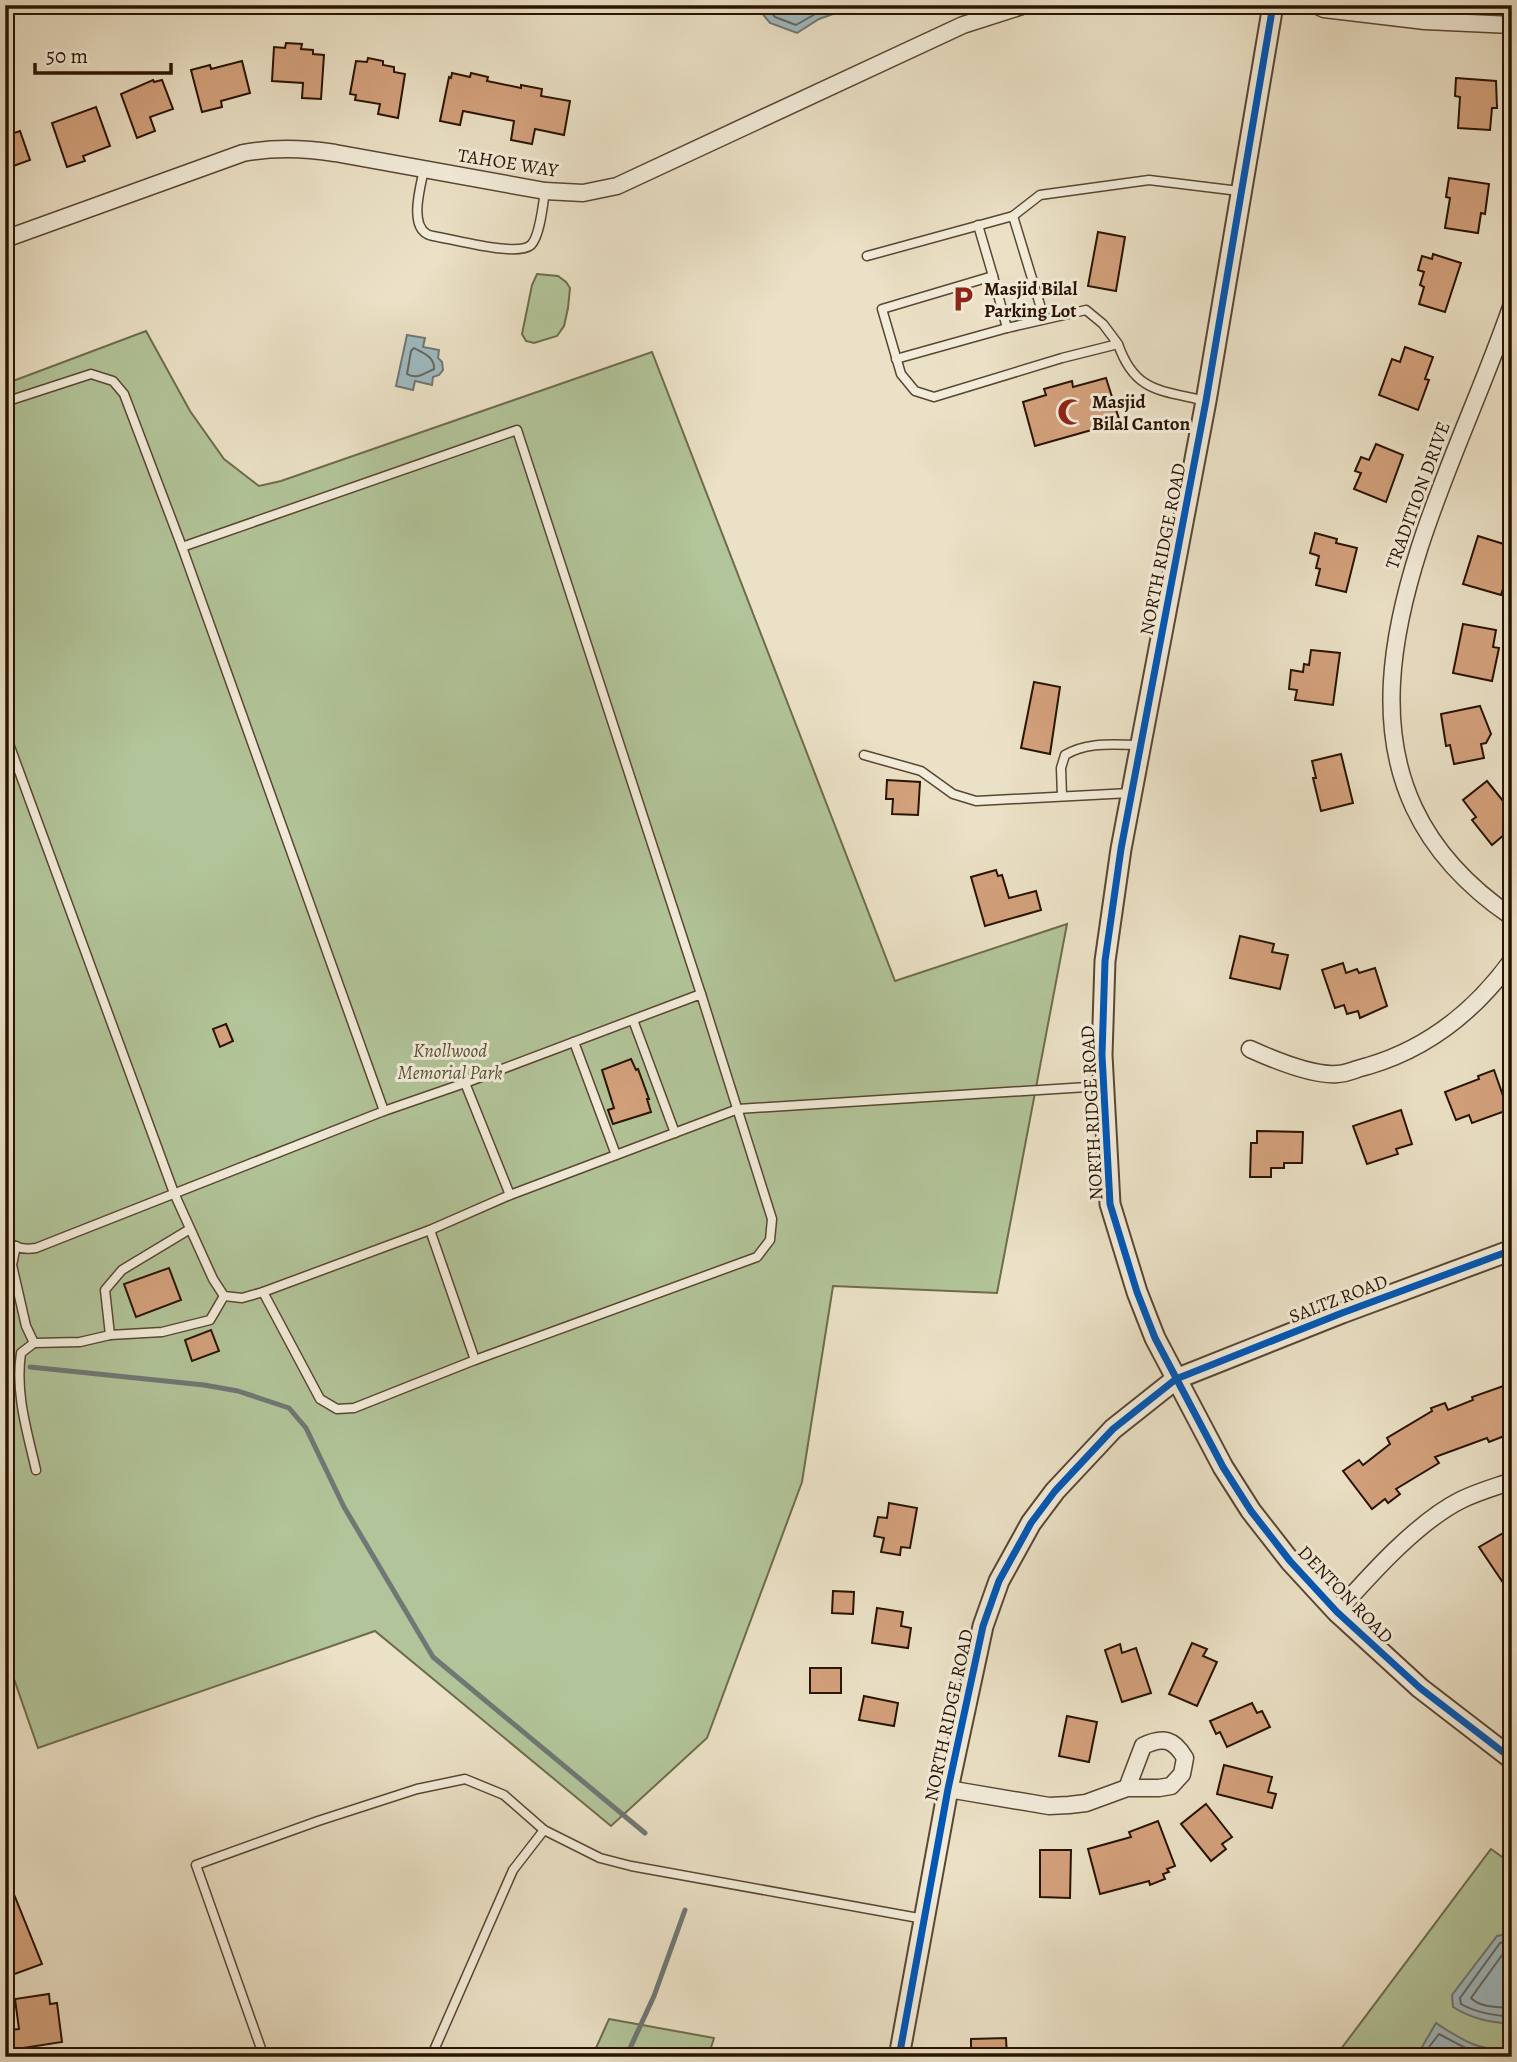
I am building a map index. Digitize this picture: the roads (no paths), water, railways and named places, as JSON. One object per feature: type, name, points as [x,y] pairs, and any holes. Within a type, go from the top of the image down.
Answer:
[{"type":"street","name":"TAHOE WAY","points":[[5,239],[217,162],[263,149],[308,148],[545,191],[583,193],[617,186],[963,25],[1024,5]]},
{"type":"street","name":"NORTH RIDGE ROAD","points":[[899,2057],[948,1789],[983,1626],[999,1581],[1031,1523],[1055,1491],[1113,1429],[1176,1378],[1155,1338],[1137,1292],[1110,1204],[1102,1009],[1105,961],[1121,849],[1206,401],[1273,5]]},
{"type":"street","points":[[1316,5],[1324,9],[1425,22],[1512,25]]},
{"type":"street","name":"TRADITION DRIVE","points":[[1512,304],[1422,535],[1405,596],[1395,647],[1391,691],[1392,724],[1400,773],[1423,827],[1450,866],[1466,883],[1512,917]]},
{"type":"street","points":[[1250,1049],[1289,1066],[1336,1074],[1384,1061],[1437,1035],[1469,1011],[1493,987],[1512,960]]},
{"type":"street","name":"SALTZ ROAD","points":[[1176,1378],[1512,1250]]},
{"type":"street","name":"DENTON ROAD","points":[[1176,1378],[1223,1467],[1251,1511],[1290,1561],[1337,1612],[1420,1688],[1512,1759]]},
{"type":"street","points":[[1337,1612],[1357,1589],[1425,1525],[1460,1501],[1512,1481]]},
{"type":"street","points":[[948,1789],[1049,1806],[1086,1803],[1127,1788]]},
{"type":"lane","points":[[424,169],[416,215],[421,228],[427,234],[508,250],[521,249],[532,244],[545,191]]},
{"type":"lane","points":[[867,256],[1013,216],[1040,195],[1149,180],[1242,192]]},
{"type":"lane","points":[[1013,216],[1045,318]]},
{"type":"lane","points":[[978,225],[1007,328]]},
{"type":"lane","points":[[993,276],[882,309],[901,374],[915,391],[934,397],[1118,344]]},
{"type":"lane","points":[[896,359],[1045,318],[1086,310],[1106,320],[1130,372],[1138,380],[1153,388],[1206,401]]},
{"type":"lane","points":[[5,402],[91,374],[113,381],[124,394],[384,1111]]},
{"type":"lane","points":[[181,547],[517,430],[772,1219],[771,1240],[757,1257],[475,1360],[354,1409],[337,1409],[320,1399],[263,1292]]},
{"type":"lane","points":[[5,733],[174,1192],[213,1279],[224,1296]]},
{"type":"lane","points":[[1062,796],[1061,768],[1065,755],[1077,748],[1095,745],[1141,745]]},
{"type":"lane","points":[[864,755],[921,771],[953,794],[976,801],[1132,793]]},
{"type":"lane","points":[[5,1237],[8,1242],[24,1250],[36,1248],[384,1111],[701,994]]},
{"type":"lane","points":[[633,1020],[675,1133]]},
{"type":"lane","points":[[574,1042],[616,1155]]},
{"type":"lane","points":[[465,1083],[510,1195]]},
{"type":"lane","points":[[224,1296],[242,1298],[263,1292],[430,1230],[510,1195],[738,1109],[1104,1086]]},
{"type":"lane","points":[[110,1335],[105,1290],[122,1270],[190,1229]]},
{"type":"lane","points":[[430,1230],[475,1360]]},
{"type":"lane","points":[[16,1246],[12,1265],[26,1326],[34,1343]]},
{"type":"lane","points":[[36,1470],[23,1415],[18,1376],[21,1353],[34,1343],[80,1342],[110,1335],[162,1332],[210,1320],[224,1296]]},
{"type":"lane","points":[[264,2057],[196,1866],[405,1793],[465,1779],[504,1795],[544,1830],[600,1858],[631,1866],[924,1919]]},
{"type":"lane","points":[[431,2057],[513,1870],[544,1830]]},
{"type":"water","points":[[755,5],[858,5],[819,19],[797,33],[770,23]]},
{"type":"water","points":[[407,335],[425,338],[423,347],[439,350],[438,358],[442,362],[443,370],[433,377],[432,385],[415,381],[413,390],[396,386]]},
{"type":"water","points":[[1512,1933],[1512,2024],[1481,2019],[1453,2007],[1452,1995],[1497,1936]]},
{"type":"water","points":[[1436,2023],[1481,2047],[1512,2047],[1512,2057],[1423,2057],[1422,2047]]},
{"type":"waterway","points":[[30,1367],[204,1385],[238,1391],[289,1408],[306,1428],[344,1507],[433,1657],[645,1833]]},
{"type":"waterway","points":[[626,2057],[654,1996],[685,1910]]},
{"type":"place","name":"Masjid Bilal Parking Lot","points":[[963,299]]},
{"type":"place","name":"Masjid Bilal Canton","points":[[1071,412]]},
{"type":"park label","name":"Knollwood Memorial Park","points":[[450,1061]]}]
